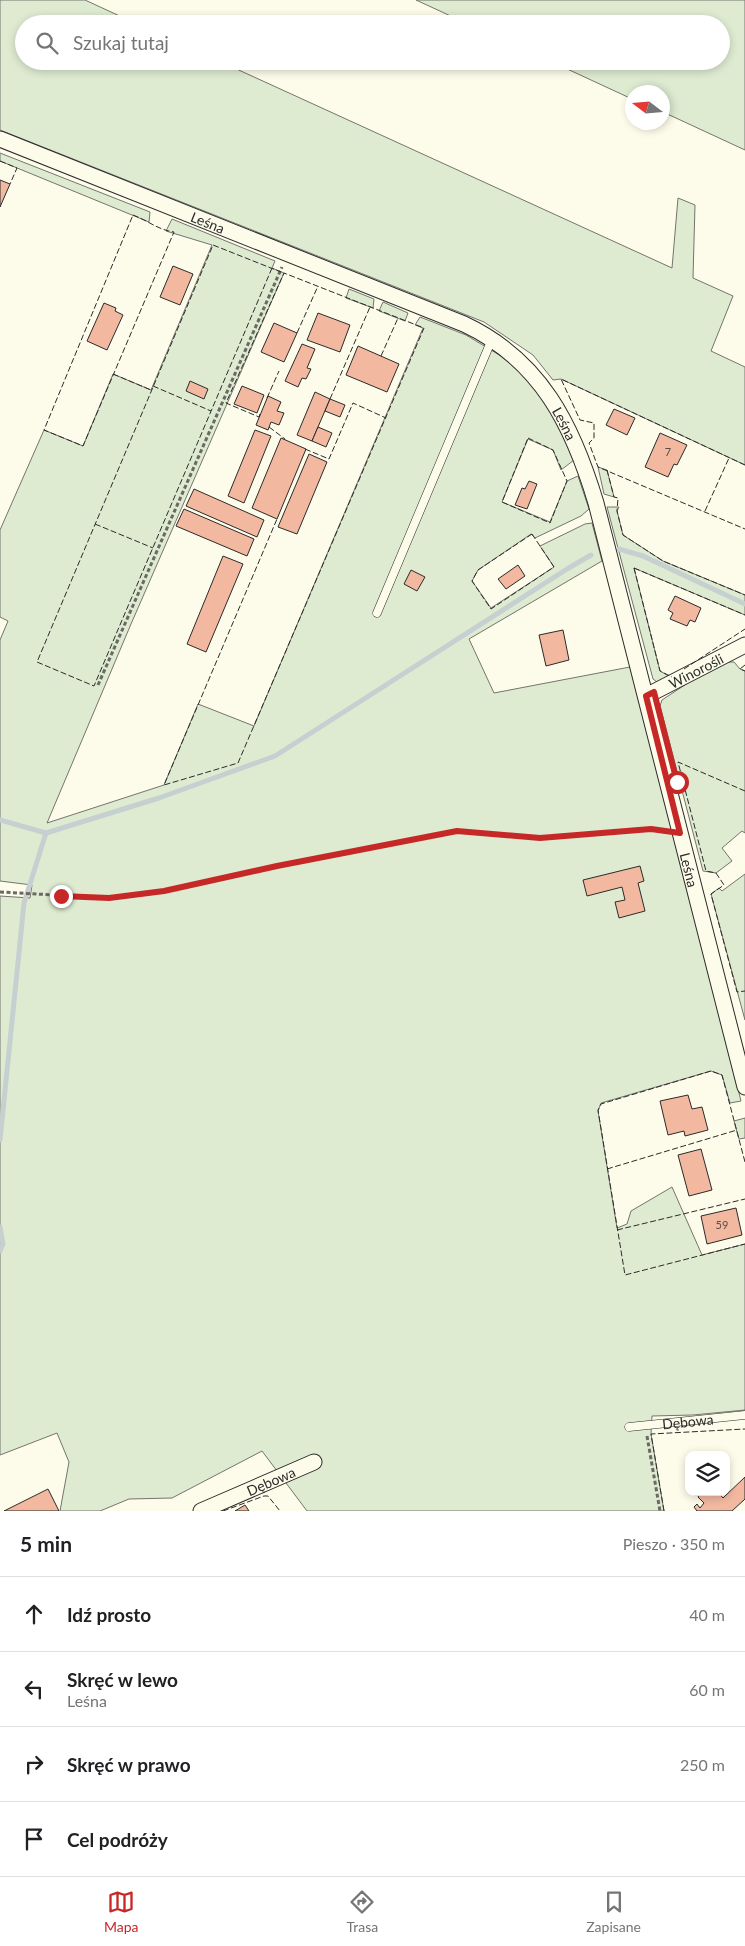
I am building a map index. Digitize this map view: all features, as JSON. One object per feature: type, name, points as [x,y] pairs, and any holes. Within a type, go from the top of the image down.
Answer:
[{"type":"street","name":"Leśna","points":[[0,138],[464,324],[492,339],[515,357],[542,385],[573,438],[585,467],[596,503],[745,1088]]},
{"type":"street","name":"Winorośli","points":[[646,696],[745,645]]},
{"type":"street","name":"Dębowa","points":[[201,1511],[314,1462]]},
{"type":"lane","points":[[377,613],[492,339]]},
{"type":"lane","name":"Dębowa","points":[[630,1428],[745,1415]]},
{"type":"path","points":[[98,685],[288,254]]},
{"type":"path","points":[[0,892],[109,898],[155,892],[457,831],[540,838],[651,829],[680,833]]},
{"type":"path","points":[[646,1426],[660,1511]]},
{"type":"green space","points":[[0,0],[85,0],[118,15],[15,15],[15,70],[239,70],[672,268],[678,198],[695,205],[693,278],[733,296],[711,351],[745,367],[745,465],[561,379],[553,380],[533,355],[484,322],[0,130]]},
{"type":"green space","points":[[416,0],[745,0],[745,150],[670,115],[670,85],[625,85],[625,96],[569,70],[730,70],[730,15],[448,15]]},
{"type":"green space","points":[[0,153],[150,212],[149,222],[0,161]]},
{"type":"green space","points":[[172,219],[275,261],[272,268],[284,273],[131,624],[47,823],[164,785],[198,704],[254,726],[423,328],[415,325],[420,317],[466,335],[511,362],[529,381],[557,420],[574,460],[561,470],[553,450],[528,439],[502,502],[550,522],[567,481],[578,476],[589,509],[581,516],[535,538],[531,534],[478,570],[472,581],[491,608],[554,567],[540,546],[585,524],[592,523],[602,561],[469,639],[494,693],[630,667],[741,1101],[730,1103],[722,1075],[711,1071],[601,1103],[598,1111],[617,1228],[627,1224],[631,1211],[672,1187],[702,1255],[745,1244],[745,1410],[693,1415],[652,1416],[651,1434],[664,1511],[307,1511],[262,1451],[172,1498],[129,1499],[100,1511],[60,1511],[69,1462],[57,1433],[0,1455],[0,896],[30,898],[32,885],[0,881],[0,640],[8,621],[0,617],[0,530],[44,430],[83,446],[113,374],[151,390],[212,245],[166,231]]},
{"type":"green space","points":[[349,289],[374,299],[373,308],[346,298]]},
{"type":"green space","points":[[383,302],[408,313],[405,321],[379,311]]},
{"type":"green space","points":[[598,467],[607,470],[614,497],[604,494]]},
{"type":"green space","points":[[607,507],[619,507],[617,511],[623,535],[663,561],[745,595],[745,615],[634,568],[660,671],[672,678],[657,682],[653,679]]},
{"type":"green space","points":[[734,662],[740,669],[745,671],[745,833],[742,831],[722,848],[732,861],[716,873],[703,871],[660,706],[662,700],[712,667]]},
{"type":"green space","points":[[745,874],[745,1020],[711,894],[719,888],[722,891]]},
{"type":"green space","points":[[745,1118],[745,1138],[739,1139],[734,1121]]},
{"type":"building","points":[[0,180],[10,184],[0,207]]},
{"type":"building","points":[[173,266],[193,274],[180,305],[160,297]]},
{"type":"building","points":[[104,303],[116,308],[115,311],[123,315],[107,350],[87,341]]},
{"type":"building","points":[[318,313],[350,325],[340,352],[307,340]]},
{"type":"building","points":[[274,323],[297,333],[284,362],[261,352]]},
{"type":"building","points":[[302,344],[315,349],[307,368],[311,369],[306,379],[302,378],[298,387],[285,381]]},
{"type":"building","points":[[358,346],[399,364],[387,392],[346,375]]},
{"type":"building","points":[[190,381],[208,389],[204,399],[186,391]]},
{"type":"building","points":[[242,386],[264,395],[257,413],[234,404]]},
{"type":"building","points":[[315,392],[330,399],[312,441],[297,435]]},
{"type":"building","points":[[268,396],[281,402],[277,411],[284,413],[279,425],[271,422],[268,430],[256,425]]},
{"type":"building","points":[[330,399],[345,405],[340,417],[325,411]]},
{"type":"building","points":[[614,409],[635,418],[627,435],[606,425]]},
{"type":"building","points":[[318,427],[332,433],[326,447],[312,441]]},
{"type":"building","points":[[255,430],[271,436],[244,503],[228,496]]},
{"type":"building","points":[[660,433],[687,445],[677,465],[674,464],[668,477],[645,467]]},
{"type":"building","points":[[281,438],[306,449],[277,519],[252,508]]},
{"type":"building","points":[[309,454],[327,462],[297,534],[278,527]]},
{"type":"building","points":[[529,481],[537,484],[527,509],[515,505],[522,488],[525,489]]},
{"type":"building","points":[[194,489],[264,520],[257,537],[186,506]]},
{"type":"building","points":[[184,509],[254,539],[247,556],[176,526]]},
{"type":"building","points":[[223,556],[243,564],[206,652],[187,644]]},
{"type":"building","points":[[518,565],[525,576],[506,589],[498,579]]},
{"type":"building","points":[[411,570],[425,577],[417,591],[404,584]]},
{"type":"building","points":[[675,596],[701,608],[695,622],[690,620],[687,626],[670,619],[673,613],[668,610]]},
{"type":"building","points":[[563,630],[569,660],[546,666],[539,635]]},
{"type":"building","points":[[640,866],[644,881],[638,883],[645,911],[619,918],[615,902],[625,900],[622,887],[587,896],[583,880]]},
{"type":"building","points":[[688,1095],[692,1109],[702,1107],[708,1130],[685,1136],[684,1131],[668,1135],[660,1101]]},
{"type":"building","points":[[701,1149],[712,1190],[689,1196],[678,1155]]},
{"type":"building","points":[[736,1208],[742,1235],[707,1244],[701,1216]]},
{"type":"building","points":[[745,1477],[745,1499],[732,1511],[697,1511],[694,1507],[697,1504],[700,1508],[704,1503],[699,1496],[721,1496],[723,1498],[730,1496],[730,1491]]},
{"type":"building","points":[[48,1489],[59,1511],[4,1511]]},
{"type":"building","points":[[245,1505],[249,1511],[235,1511]]},
{"type":"waterway","points":[[619,549],[643,556],[745,604]]},
{"type":"waterway","points":[[0,1140],[24,903],[46,833],[159,798],[275,756],[591,555]]},
{"type":"waterway","points":[[0,820],[46,833]]},
{"type":"waterway","points":[[0,1227],[3,1244],[0,1251]]},
{"type":"fence","points":[[0,161],[17,168],[10,184]]},
{"type":"fence","points":[[133,215],[174,232],[83,446],[44,430],[133,215]]},
{"type":"fence","points":[[272,268],[94,686],[37,662],[213,245],[281,272]]},
{"type":"fence","points":[[260,414],[259,417],[226,403],[284,273],[424,328],[238,763],[164,785],[277,519]]},
{"type":"fence","points":[[297,333],[318,286]]},
{"type":"fence","points":[[330,399],[370,307]]},
{"type":"fence","points":[[381,356],[398,318]]},
{"type":"fence","points":[[267,398],[279,371]]},
{"type":"fence","points":[[113,374],[151,390]]},
{"type":"fence","points":[[745,465],[561,379],[580,420],[594,423],[594,438],[589,443],[598,467],[745,529]]},
{"type":"fence","points":[[153,386],[211,411]]},
{"type":"fence","points":[[305,449],[329,459],[353,403],[386,418]]},
{"type":"fence","points":[[269,427],[285,439]]},
{"type":"fence","points":[[528,438],[553,450],[567,481],[550,523],[502,502],[528,438]]},
{"type":"fence","points":[[705,511],[729,458]]},
{"type":"fence","points":[[607,470],[614,497],[618,498],[617,511],[623,535],[663,561],[745,595]]},
{"type":"fence","points":[[95,524],[153,548]]},
{"type":"fence","points":[[532,534],[554,567],[491,609],[472,581],[478,570],[532,534]]},
{"type":"fence","points":[[634,568],[660,671],[672,677]]},
{"type":"fence","points":[[634,568],[745,615]]},
{"type":"fence","points":[[684,669],[745,629]]},
{"type":"fence","points":[[745,665],[740,669],[745,671]]},
{"type":"fence","points":[[745,791],[678,762],[706,871],[716,873],[724,885],[711,894],[737,992],[745,991]]},
{"type":"fence","points":[[745,1162],[722,1075],[711,1071],[601,1104],[598,1110],[625,1275],[745,1244]]},
{"type":"fence","points":[[607,1169],[737,1130]]},
{"type":"fence","points":[[617,1230],[745,1199]]},
{"type":"fence","points":[[664,1511],[651,1434],[745,1429]]},
{"type":"fence","points":[[223,1511],[264,1496],[268,1496],[280,1511]]},
{"type":"route","points":[[61,896],[109,898],[164,891],[277,866],[457,831],[540,838],[651,829],[680,833],[646,696],[654,692],[677,782]]}]
